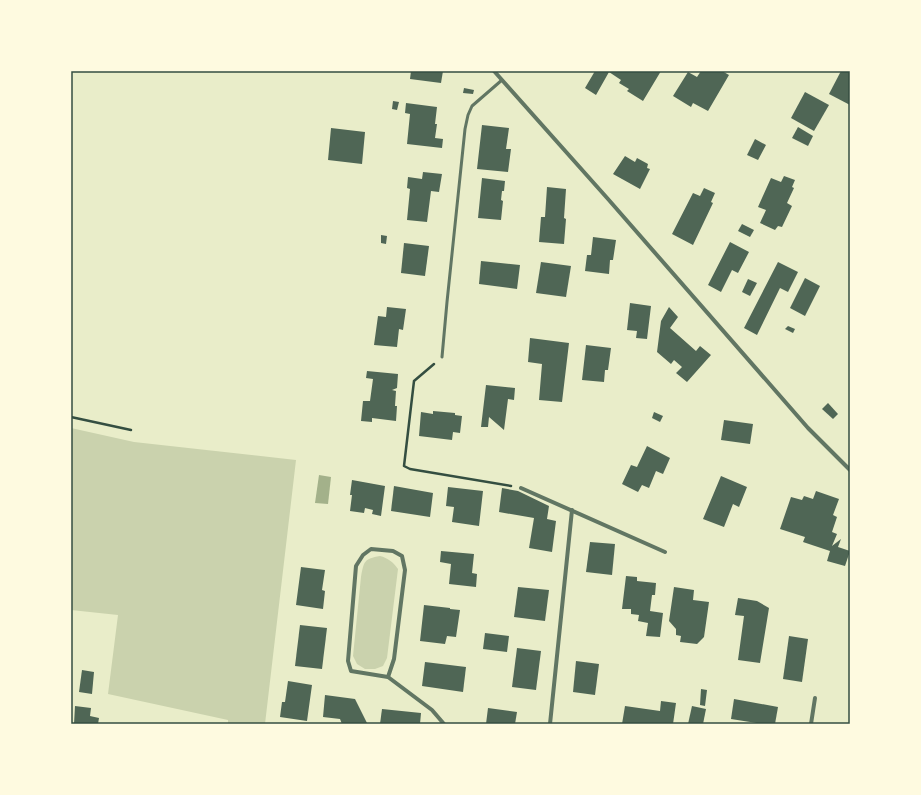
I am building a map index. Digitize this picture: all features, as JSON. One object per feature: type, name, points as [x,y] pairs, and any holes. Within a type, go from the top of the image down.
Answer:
[{"type":"street","points":[[494,71],[808,428],[850,470]]},
{"type":"street","points":[[521,488],[665,552]]},
{"type":"street","points":[[550,724],[572,510]]},
{"type":"street","points":[[388,677],[394,659],[405,570],[402,556],[392,551],[371,549],[363,555],[356,566],[348,661],[351,671],[388,677],[432,710],[444,724]]},
{"type":"street","points":[[811,724],[815,698]]},
{"type":"lane","points":[[442,357],[457,200],[468,115],[472,106],[502,80]]},
{"type":"path","points":[[442,357],[414,380],[404,466],[410,469],[521,488]]},
{"type":"path","points":[[71,417],[131,430]]},
{"type":"shaded area","points":[[71,428],[134,442],[296,460],[265,724],[228,724],[228,720],[108,694],[118,615],[71,610]]},
{"type":"shaded area","points":[[319,475],[331,477],[328,504],[315,503]]},
{"type":"shaded area","points":[[380,556],[390,561],[398,569],[387,658],[383,666],[375,669],[365,669],[357,664],[353,656],[361,577],[364,564],[371,558]]},
{"type":"building","points":[[411,71],[443,71],[441,83],[410,79]]},
{"type":"building","points":[[595,71],[661,71],[643,101],[627,91],[629,89],[619,83],[621,80],[609,72],[596,95],[585,88]]},
{"type":"building","points":[[701,71],[722,71],[729,75],[708,111],[693,103],[691,107],[673,96],[688,72],[697,77]]},
{"type":"building","points":[[841,71],[850,71],[850,105],[829,94]]},
{"type":"building","points":[[464,88],[474,90],[473,94],[463,93]]},
{"type":"building","points":[[805,92],[829,105],[814,131],[791,118]]},
{"type":"building","points":[[393,101],[399,102],[397,110],[392,109]]},
{"type":"building","points":[[406,103],[437,107],[435,138],[443,139],[442,148],[407,144],[410,114],[405,113]]},
{"type":"building","points":[[482,125],[509,128],[506,149],[511,149],[508,172],[477,169]]},
{"type":"building","points":[[798,127],[813,136],[808,146],[792,138]]},
{"type":"building","points":[[331,128],[365,132],[362,164],[328,160]]},
{"type":"building","points":[[755,139],[766,145],[758,160],[747,155]]},
{"type":"building","points":[[625,156],[635,162],[637,158],[648,164],[647,168],[650,169],[640,189],[613,174]]},
{"type":"building","points":[[423,172],[442,174],[439,192],[431,191],[427,222],[407,220],[410,189],[407,188],[408,177],[422,179]]},
{"type":"building","points":[[784,176],[795,180],[792,187],[794,188],[787,203],[792,206],[782,227],[778,226],[775,230],[760,223],[766,210],[758,207],[771,178],[781,182]]},
{"type":"building","points":[[482,178],[505,181],[501,200],[503,201],[501,220],[478,218]]},
{"type":"building","points":[[547,187],[566,189],[564,244],[539,242],[541,217],[545,217]]},
{"type":"building","points":[[704,188],[715,193],[711,202],[713,203],[693,245],[672,234],[693,193],[700,196]]},
{"type":"building","points":[[742,224],[754,230],[750,237],[738,231]]},
{"type":"building","points":[[381,235],[387,236],[386,244],[381,243]]},
{"type":"building","points":[[593,237],[616,240],[613,260],[610,260],[609,274],[585,271],[587,255],[591,255]]},
{"type":"building","points":[[730,242],[749,252],[738,273],[732,270],[721,292],[708,285]]},
{"type":"building","points":[[404,243],[429,246],[425,276],[401,273]]},
{"type":"building","points":[[481,261],[520,265],[517,289],[479,284]]},
{"type":"building","points":[[541,262],[571,266],[566,297],[536,293]]},
{"type":"building","points":[[778,262],[798,272],[788,292],[780,288],[757,335],[744,328]]},
{"type":"building","points":[[805,278],[820,286],[805,316],[790,308]]},
{"type":"building","points":[[748,279],[757,283],[750,296],[742,292]]},
{"type":"building","points":[[630,303],[651,306],[647,339],[636,338],[637,331],[627,330]]},
{"type":"building","points":[[387,307],[406,309],[403,330],[399,329],[397,347],[374,345],[378,316],[386,317]]},
{"type":"building","points":[[669,307],[678,317],[670,328],[696,351],[700,346],[711,355],[687,382],[676,373],[682,367],[674,360],[671,364],[657,352],[661,321]]},
{"type":"building","points":[[788,326],[795,329],[793,333],[785,329]]},
{"type":"building","points":[[530,338],[569,343],[562,402],[539,400],[542,364],[528,362]]},
{"type":"building","points":[[586,345],[611,348],[608,370],[605,370],[604,382],[582,380]]},
{"type":"building","points":[[367,371],[398,374],[397,388],[392,390],[396,391],[396,421],[372,418],[372,422],[361,421],[363,401],[370,401],[373,379],[366,378]]},
{"type":"building","points":[[486,385],[515,388],[514,400],[508,399],[504,430],[489,417],[488,427],[481,427]]},
{"type":"building","points":[[828,403],[838,414],[833,419],[822,409]]},
{"type":"building","points":[[433,411],[455,413],[455,415],[462,416],[460,433],[453,432],[452,440],[419,436],[421,412],[433,414]]},
{"type":"building","points":[[654,412],[663,416],[660,422],[652,418]]},
{"type":"building","points":[[724,420],[753,424],[750,444],[721,440]]},
{"type":"building","points":[[647,446],[670,458],[663,474],[656,471],[649,488],[642,485],[638,492],[622,484],[631,465],[637,467]]},
{"type":"building","points":[[721,476],[747,487],[739,507],[733,504],[724,527],[703,519]]},
{"type":"building","points":[[352,480],[385,486],[381,516],[372,514],[373,510],[365,508],[364,513],[350,511]]},
{"type":"building","points":[[394,486],[433,493],[430,517],[391,511]]},
{"type":"building","points":[[448,487],[483,491],[479,526],[452,522],[454,507],[446,506]]},
{"type":"building","points":[[502,488],[518,491],[549,506],[547,519],[556,521],[552,552],[529,548],[534,518],[499,512]]},
{"type":"building","points":[[816,491],[839,499],[833,515],[837,517],[832,532],[837,534],[832,546],[841,539],[838,547],[850,551],[845,566],[827,561],[830,551],[803,542],[805,537],[780,529],[791,497],[802,500],[804,496],[813,499]]},
{"type":"building","points":[[590,542],[615,544],[612,575],[586,572]]},
{"type":"building","points":[[441,551],[474,554],[472,573],[477,574],[476,587],[449,584],[451,564],[440,562]]},
{"type":"building","points":[[301,567],[325,570],[322,590],[325,591],[323,609],[296,605]]},
{"type":"building","points":[[626,576],[637,577],[637,581],[656,583],[655,595],[652,595],[650,611],[663,613],[660,637],[646,636],[648,623],[638,621],[639,615],[631,614],[631,609],[622,609]]},
{"type":"building","points":[[518,587],[549,590],[545,621],[514,617]]},
{"type":"building","points":[[674,587],[694,590],[693,600],[709,602],[704,637],[697,644],[680,642],[681,636],[676,635],[676,629],[669,621]]},
{"type":"building","points":[[738,598],[757,601],[769,608],[760,663],[738,660],[744,616],[735,615]]},
{"type":"building","points":[[424,605],[460,610],[456,637],[447,636],[445,644],[420,641]]},
{"type":"building","points":[[300,625],[327,628],[322,669],[295,666]]},
{"type":"building","points":[[485,633],[509,636],[507,652],[483,649]]},
{"type":"building","points":[[789,636],[808,639],[802,682],[783,679]]},
{"type":"building","points":[[517,648],[541,651],[536,690],[512,687]]},
{"type":"building","points":[[576,661],[599,664],[595,695],[573,692]]},
{"type":"building","points":[[425,662],[466,667],[463,692],[422,686]]},
{"type":"building","points":[[82,670],[94,672],[92,694],[79,692]]},
{"type":"building","points":[[288,681],[312,685],[307,721],[280,717],[282,702],[285,702]]},
{"type":"building","points":[[701,689],[707,690],[705,706],[700,705]]},
{"type":"building","points":[[325,695],[355,699],[367,723],[342,724],[340,719],[323,717]]},
{"type":"building","points":[[734,699],[778,707],[775,724],[763,724],[731,719]]},
{"type":"building","points":[[661,701],[676,703],[673,724],[622,724],[625,706],[660,711]]},
{"type":"building","points":[[75,706],[91,708],[90,716],[99,718],[98,724],[74,724]]},
{"type":"building","points":[[692,706],[706,709],[703,724],[688,724]]},
{"type":"building","points":[[488,708],[517,712],[515,724],[486,724]]},
{"type":"building","points":[[382,709],[421,713],[420,724],[380,724]]}]
